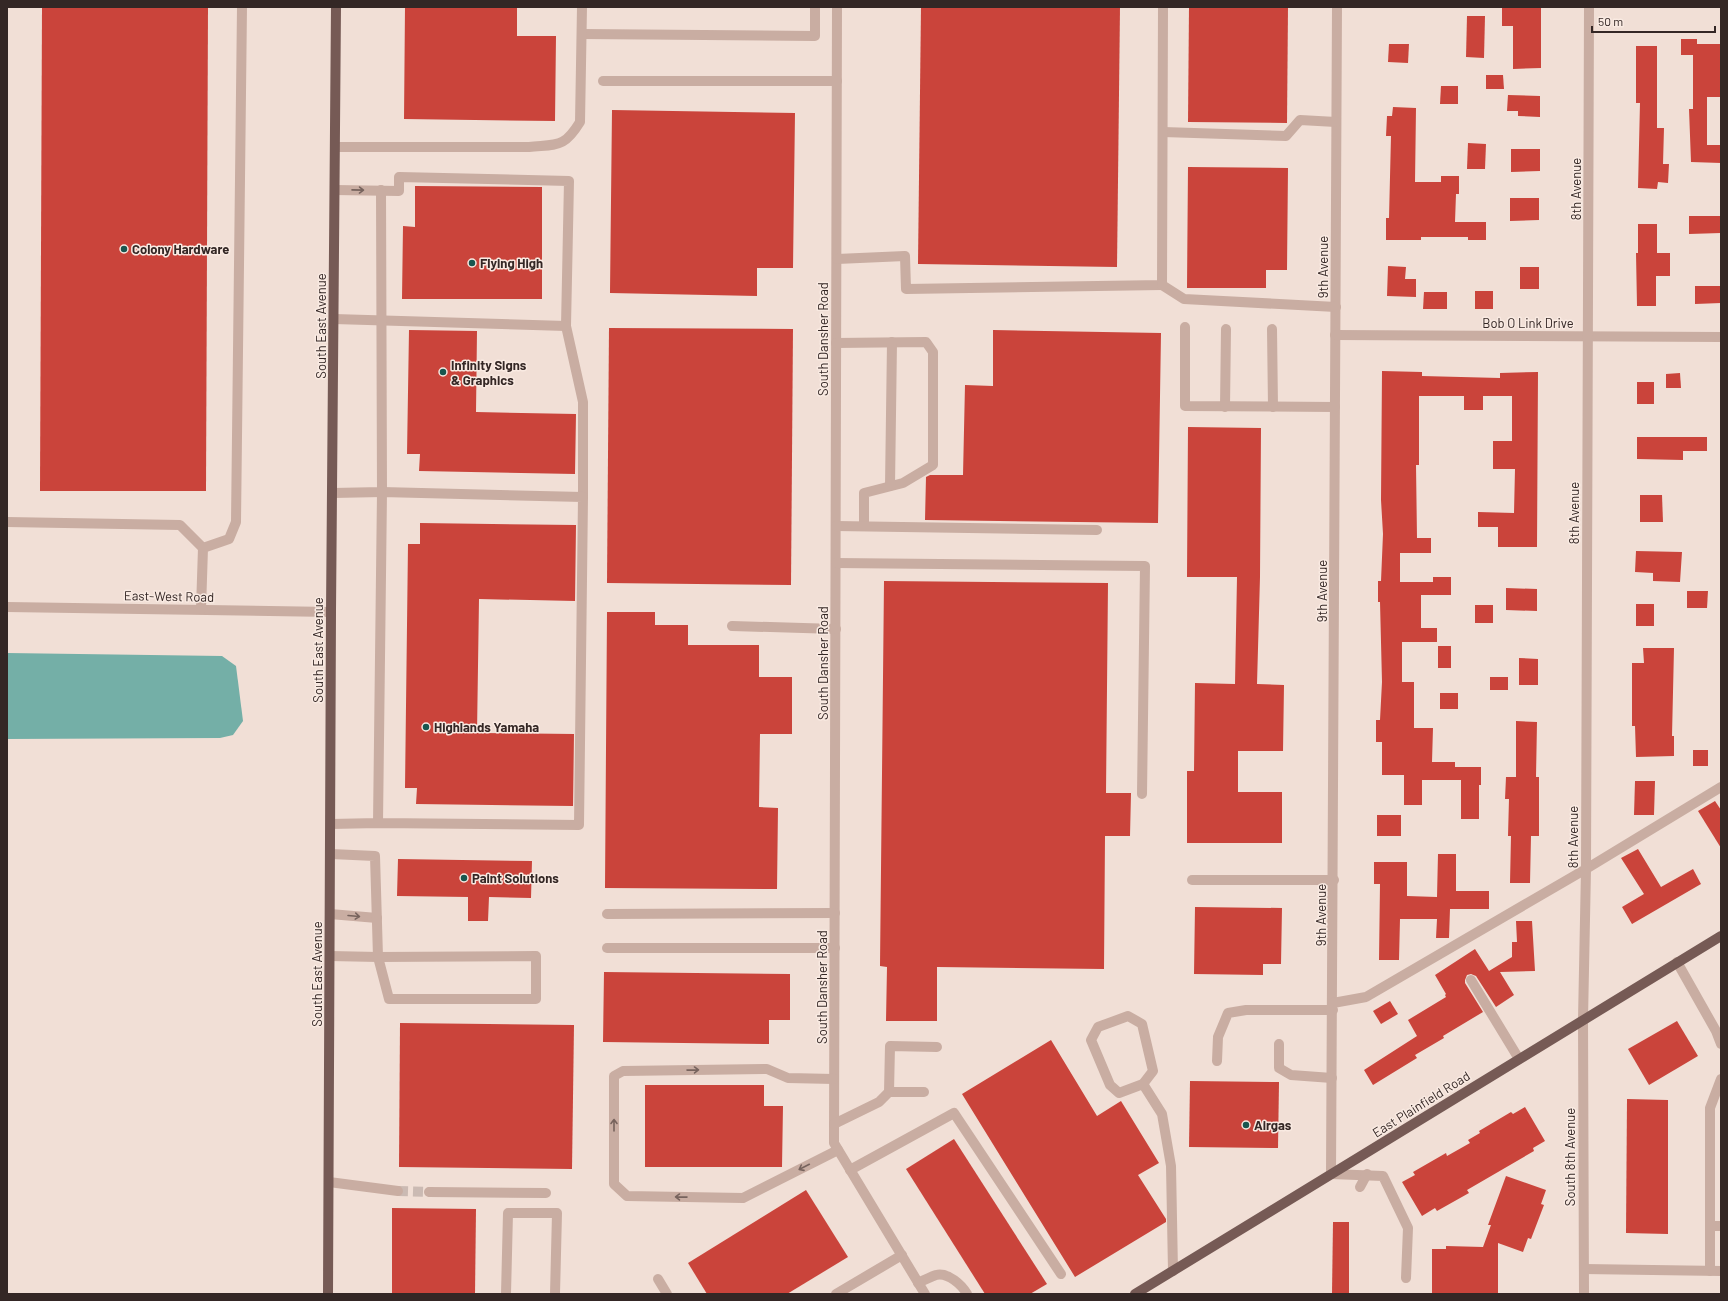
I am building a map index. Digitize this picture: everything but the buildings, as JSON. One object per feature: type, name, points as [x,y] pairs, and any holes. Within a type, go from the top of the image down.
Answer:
[{"type":"main road","name":"South East Avenue","points":[[328,1294],[331,612],[336,7]]},
{"type":"main road","name":"East Plainfield Road","points":[[1135,1294],[1147,1291],[1174,1271],[1721,936]]},
{"type":"street","points":[[203,548],[229,539],[236,522],[242,7]]},
{"type":"street","points":[[335,147],[530,147],[562,143],[571,137],[580,122],[582,7]]},
{"type":"street","points":[[582,34],[815,36],[815,7]]},
{"type":"street","name":"South Dansher Road","points":[[837,7],[834,1143],[925,1294]]},
{"type":"street","points":[[1162,285],[1163,7]]},
{"type":"street","name":"9th Avenue","points":[[1331,1174],[1334,880],[1337,7]]},
{"type":"street","name":"8th Avenue","points":[[1583,1020],[1586,869],[1589,7]]},
{"type":"street","points":[[603,81],[837,81]]},
{"type":"street","points":[[1163,132],[1286,136],[1300,120],[1336,122]]},
{"type":"street","points":[[331,824],[579,825],[583,496],[583,402],[566,326],[569,181],[399,177],[399,191],[334,190]]},
{"type":"street","points":[[378,824],[382,492],[381,190]]},
{"type":"street","points":[[837,259],[905,256],[906,289],[1162,285],[1184,299],[1336,307]]},
{"type":"street","points":[[334,319],[566,326]]},
{"type":"street","points":[[1184,328],[1185,406],[1335,407]]},
{"type":"street","points":[[1225,407],[1226,329]]},
{"type":"street","points":[[1272,329],[1273,407]]},
{"type":"street","name":"Bob O Link Drive","points":[[1336,335],[1721,337]]},
{"type":"street","points":[[890,486],[892,342]]},
{"type":"street","points":[[836,343],[926,342],[933,352],[933,466],[903,483],[864,493],[864,526]]},
{"type":"street","points":[[333,493],[382,492],[583,496]]},
{"type":"street","points":[[7,522],[180,525],[203,548],[201,609]]},
{"type":"street","points":[[836,526],[1097,530]]},
{"type":"street","points":[[836,563],[1145,566],[1142,794]]},
{"type":"street","name":"East-West Road","points":[[7,607],[331,612]]},
{"type":"street","points":[[732,626],[836,629]]},
{"type":"street","points":[[1217,1061],[1218,1037],[1228,1012],[1333,1007],[1366,997],[1586,869],[1721,787]]},
{"type":"street","points":[[330,956],[378,957],[536,956],[536,999],[389,999],[378,957],[375,856],[331,854]]},
{"type":"street","points":[[1192,880],[1334,880]]},
{"type":"street","points":[[607,914],[835,913]]},
{"type":"street","points":[[330,914],[377,918]]},
{"type":"street","points":[[607,948],[835,948]]},
{"type":"street","points":[[1677,962],[1716,1031],[1721,1044]]},
{"type":"street","points":[[1471,980],[1519,1059]]},
{"type":"street","points":[[1128,1016],[1142,1024],[1153,1071],[1143,1084],[1119,1092],[1110,1085],[1091,1040],[1098,1027],[1128,1016]]},
{"type":"street","name":"South 8th Avenue","points":[[1583,1020],[1584,1294]]},
{"type":"street","points":[[1279,1044],[1279,1068],[1291,1075],[1332,1078]]},
{"type":"street","points":[[834,1124],[879,1102],[889,1092],[890,1046],[937,1047]]},
{"type":"street","points":[[834,1079],[788,1078],[767,1069],[624,1070],[614,1076],[614,1184],[627,1196],[743,1198],[838,1150]]},
{"type":"street","points":[[1710,1271],[1710,1108],[1721,1079]]},
{"type":"street","points":[[1143,1084],[1162,1114],[1171,1166],[1174,1271]]},
{"type":"street","points":[[889,1092],[924,1092]]},
{"type":"street","points":[[850,1170],[954,1113],[1061,1274]]},
{"type":"street","points":[[1331,1174],[1367,1174],[1383,1176],[1408,1228],[1406,1278]]},
{"type":"street","points":[[1360,1187],[1367,1174]]},
{"type":"street","points":[[329,1182],[398,1191]]},
{"type":"street","points":[[429,1192],[546,1193]]},
{"type":"street","points":[[506,1294],[508,1213],[557,1213],[555,1294]]},
{"type":"street","points":[[1710,1226],[1721,1226]]},
{"type":"street","points":[[836,1294],[902,1255]]},
{"type":"street","points":[[1584,1269],[1721,1271]]},
{"type":"street","points":[[918,1283],[938,1275],[950,1278],[963,1287],[967,1294]]},
{"type":"street","points":[[658,1278],[667,1294]]},
{"type":"water","points":[[7,653],[222,656],[236,666],[243,721],[233,735],[220,738],[7,739]]},
{"type":"tunnel","points":[[398,1191],[429,1192]]},
{"type":"place","name":"Colony Hardware","points":[[124,249]]},
{"type":"place","name":"Flying High","points":[[472,263]]},
{"type":"place","name":"Infinity Signs & Graphics","points":[[443,372]]},
{"type":"place","name":"Highlands Yamaha","points":[[426,727]]},
{"type":"place","name":"Paint Solutions","points":[[464,878]]},
{"type":"place","name":"Airgas","points":[[1246,1125]]}]
